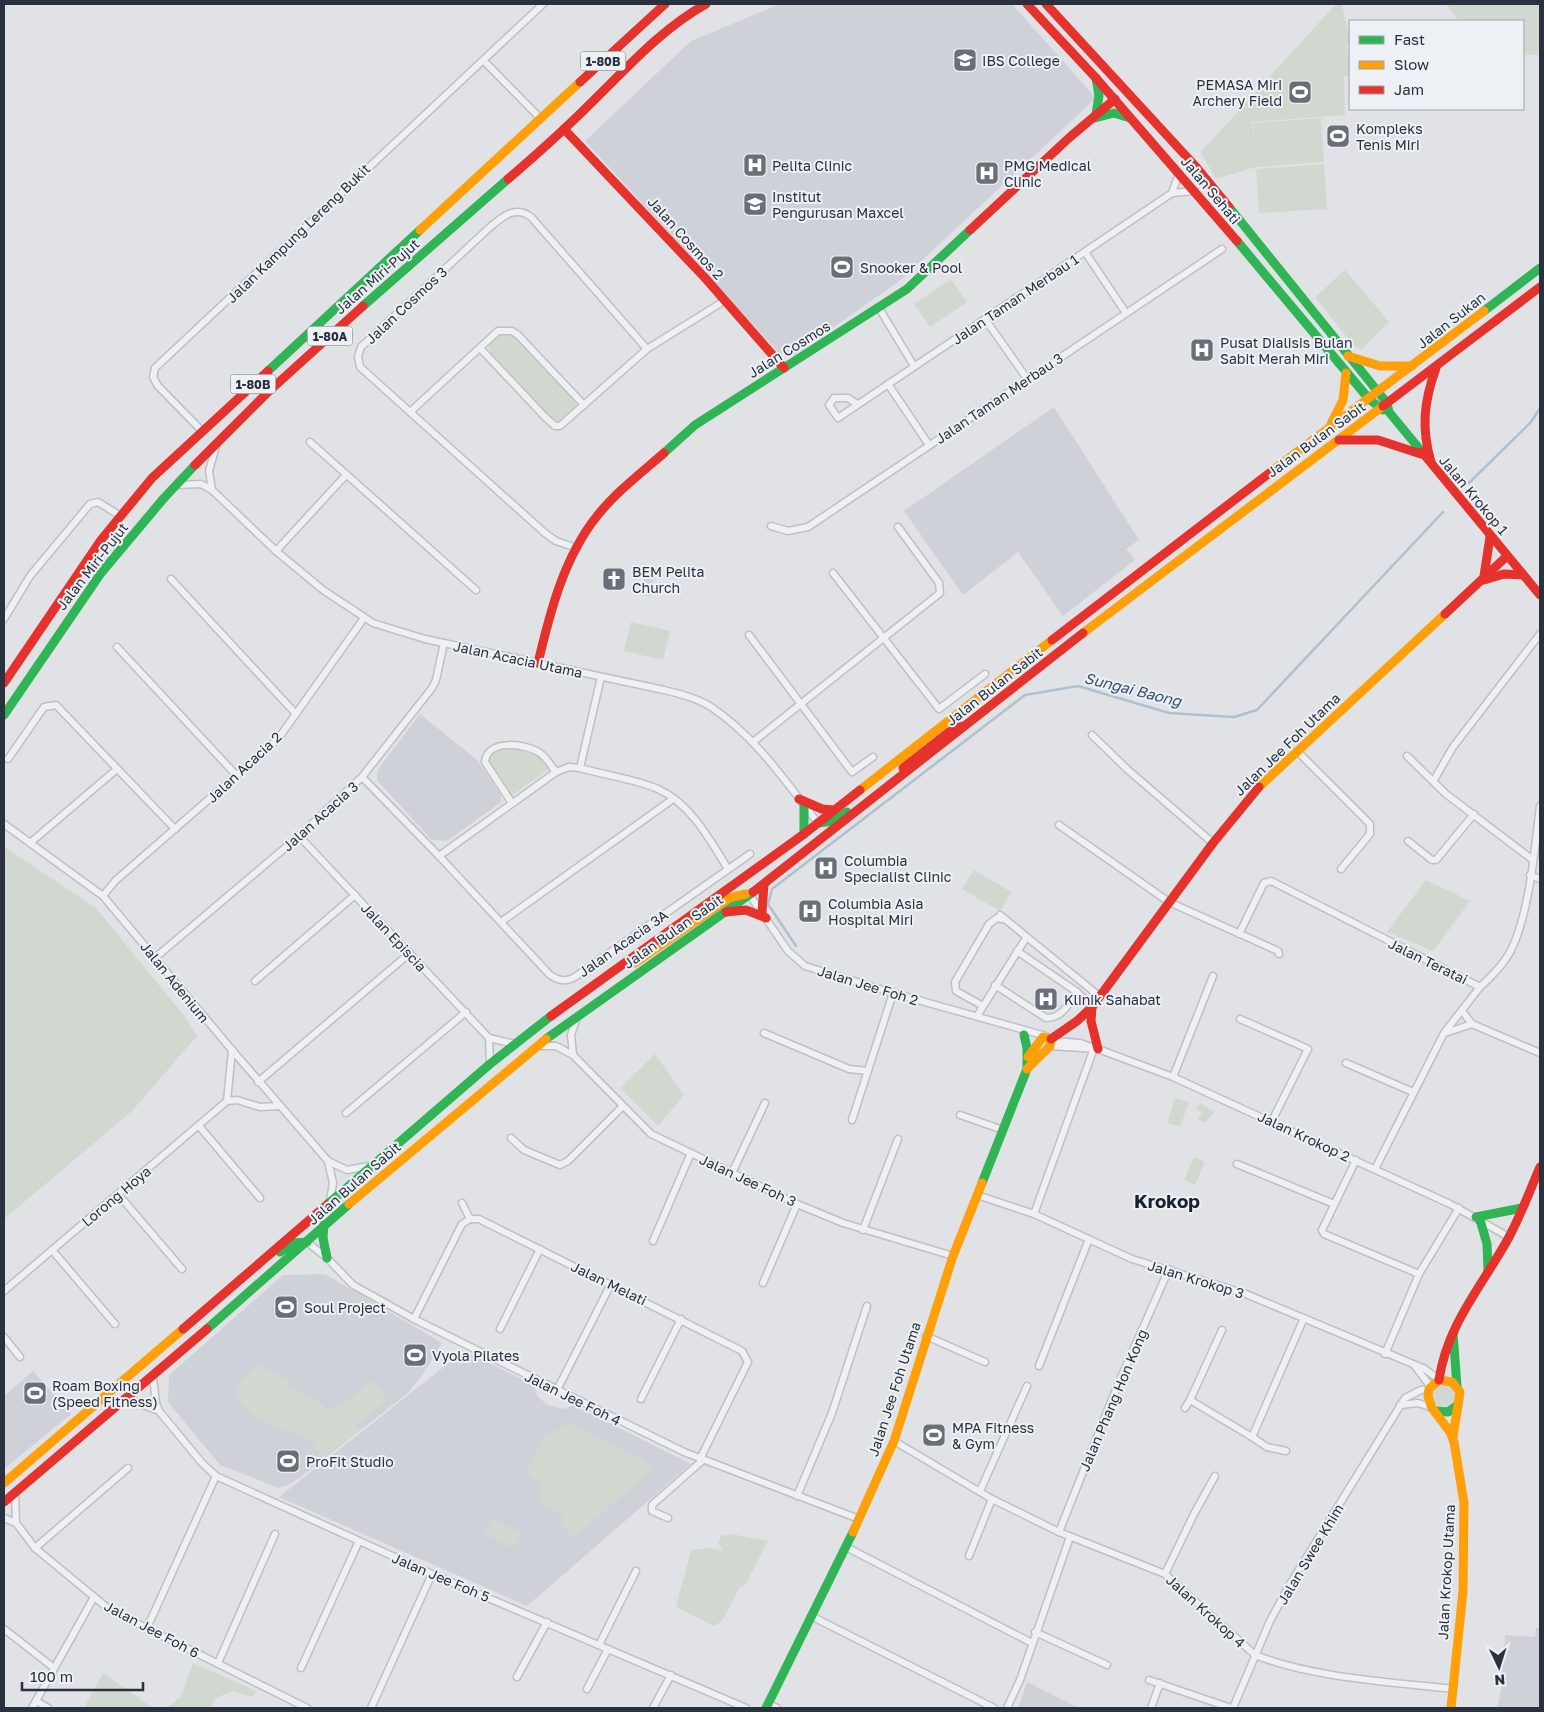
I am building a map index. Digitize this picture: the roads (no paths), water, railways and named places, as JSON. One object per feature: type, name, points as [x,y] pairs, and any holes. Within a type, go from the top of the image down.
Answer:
[{"type":"main road","name":"Jalan Miri-Pujut","points":[[4,683],[120,515],[152,478],[665,4]]},
{"type":"main road","name":"Jalan Miri-Pujut","points":[[4,715],[58,633],[115,555],[176,485],[324,341],[564,129],[665,31],[692,11],[706,4]]},
{"type":"main road","name":"Jalan Sehati","points":[[1027,4],[1115,99],[1195,191],[1368,399],[1385,408]]},
{"type":"main road","name":"Jalan Sehati","points":[[1046,4],[1197,168],[1348,355],[1377,393],[1385,408]]},
{"type":"main road","points":[[1069,28],[1073,40],[1110,80],[1115,99],[1135,107],[1188,164],[1197,168]]},
{"type":"main road","points":[[1095,77],[1099,96],[1096,114]]},
{"type":"main road","name":"Jalan Cosmos","points":[[538,662],[558,590],[577,548],[603,509],[681,437],[784,368],[879,308],[918,280],[1096,114],[1115,99]]},
{"type":"main road","points":[[1089,122],[1105,114],[1114,113],[1133,120]]},
{"type":"main road","name":"Jalan Cosmos 2","points":[[564,129],[606,170],[784,368]]},
{"type":"main road","name":"Jalan Sukan","points":[[1368,399],[1540,268]]},
{"type":"main road","name":"Jalan Sukan","points":[[1385,408],[1540,286]]},
{"type":"main road","points":[[1348,355],[1372,365],[1386,368],[1414,365]]},
{"type":"main road","points":[[1433,467],[1424,438],[1423,427],[1424,406],[1436,367]]},
{"type":"main road","points":[[1326,432],[1342,405],[1346,389],[1346,373]]},
{"type":"main road","name":"Jalan Bulan Sabit","points":[[4,1483],[265,1260],[330,1201],[490,1064],[541,1023],[804,834],[1189,533],[1368,399]]},
{"type":"main road","name":"Jalan Bulan Sabit","points":[[4,1502],[153,1378],[324,1225],[534,1048],[764,884],[1100,620],[1337,440],[1385,408]]},
{"type":"main road","name":"Jalan Krokop 1","points":[[1385,408],[1540,595]]},
{"type":"main road","points":[[1337,440],[1378,440],[1422,454]]},
{"type":"main road","points":[[1484,576],[1490,537]]},
{"type":"main road","name":"Jalan Jee Foh Utama","points":[[1047,1042],[1077,1021],[1092,1007],[1213,843],[1257,789],[1507,556]]},
{"type":"main road","points":[[1477,584],[1494,576],[1523,575]]},
{"type":"main road","points":[[818,823],[840,818],[949,732],[973,721]]},
{"type":"main road","points":[[804,834],[802,802],[822,809],[834,810]]},
{"type":"main road","points":[[722,913],[733,909],[764,915],[764,884]]},
{"type":"main road","points":[[541,1023],[557,1018],[729,898],[749,894]]},
{"type":"main road","points":[[1092,1007],[1090,1021],[1096,1049]]},
{"type":"main road","points":[[1022,1032],[1027,1069]]},
{"type":"main road","points":[[1027,1058],[1047,1042]]},
{"type":"main road","points":[[1027,1069],[1047,1042]]},
{"type":"main road","name":"Jalan Jee Foh Utama","points":[[767,1706],[846,1547],[894,1441],[953,1256],[1027,1069]]},
{"type":"main road","points":[[1439,1380],[1441,1362],[1453,1333],[1488,1270],[1509,1238],[1540,1167]]},
{"type":"main road","points":[[1488,1270],[1486,1244],[1478,1218],[1522,1208]]},
{"type":"main road","points":[[324,1225],[323,1238],[327,1258]]},
{"type":"main road","points":[[265,1260],[294,1243],[307,1242]]},
{"type":"main road","points":[[1453,1333],[1457,1386],[1460,1399],[1453,1437]]},
{"type":"main road","points":[[1453,1437],[1428,1401],[1429,1387],[1439,1380],[1446,1380],[1457,1386]]},
{"type":"main road","points":[[1433,1409],[1448,1412],[1458,1405]]},
{"type":"main road","name":"Jalan Krokop Utama","points":[[1451,1708],[1461,1592],[1464,1506],[1460,1470],[1453,1437]]},
{"type":"street","name":"Jalan Kampung Lereng Bukit","points":[[202,432],[154,380],[152,372],[155,368],[343,189],[544,4]]},
{"type":"street","points":[[484,61],[540,118]]},
{"type":"street","points":[[1179,173],[1172,193],[1195,191]]},
{"type":"street","name":"Jalan Taman Merbau 1","points":[[857,404],[1172,193]]},
{"type":"street","name":"Jalan Cosmos 3","points":[[577,548],[556,541],[546,534],[360,367],[358,357],[360,347],[490,228],[513,212],[521,211],[531,217],[647,349]]},
{"type":"street","name":"Jalan Taman Merbau 3","points":[[771,526],[788,531],[808,527],[1222,249]]},
{"type":"street","points":[[1085,252],[1126,313]]},
{"type":"street","points":[[480,348],[555,426],[565,424],[647,349],[724,301]]},
{"type":"street","points":[[879,308],[914,366]]},
{"type":"street","points":[[985,319],[1028,380]]},
{"type":"street","points":[[410,412],[498,331],[512,330],[584,405]]},
{"type":"street","points":[[888,384],[929,445]]},
{"type":"street","points":[[310,442],[476,590]]},
{"type":"street","points":[[212,490],[209,472],[216,445]]},
{"type":"street","points":[[276,551],[346,475]]},
{"type":"street","points":[[176,485],[201,484],[212,490]]},
{"type":"street","name":"Jalan Acacia Utama","points":[[212,490],[276,551],[323,590],[364,618],[444,643],[686,695],[710,707],[753,742],[818,823]]},
{"type":"street","points":[[4,619],[30,576],[90,504],[101,504],[120,515]]},
{"type":"street","points":[[753,742],[884,640],[940,593],[941,589],[898,528]]},
{"type":"street","points":[[833,573],[939,709],[984,674]]},
{"type":"street","points":[[171,579],[296,714]]},
{"type":"street","name":"Jalan Acacia 2","points":[[103,896],[115,881],[278,740],[364,618]]},
{"type":"street","points":[[1434,780],[1463,733],[1540,634]]},
{"type":"street","points":[[749,635],[852,772],[873,757]]},
{"type":"street","name":"Jalan Acacia 3","points":[[156,957],[299,836],[362,777],[432,688],[436,680],[444,643]]},
{"type":"street","points":[[117,647],[238,776]]},
{"type":"street","points":[[580,768],[601,676]]},
{"type":"street","points":[[8,759],[44,707],[56,704],[175,829]]},
{"type":"street","points":[[1092,735],[1135,776],[1213,843]]},
{"type":"street","points":[[512,803],[486,762],[486,757],[494,749],[512,745],[536,751],[544,757],[556,772]]},
{"type":"street","points":[[1297,751],[1370,824],[1370,834],[1340,869]]},
{"type":"street","points":[[1407,756],[1434,780],[1446,794],[1533,860]]},
{"type":"street","points":[[439,856],[556,772],[569,767],[580,768],[658,790],[673,799],[704,831],[728,869]]},
{"type":"street","points":[[30,842],[117,769]]},
{"type":"street","name":"Jalan Acacia 3A","points":[[362,777],[550,975],[561,981],[571,979],[750,854]]},
{"type":"street","points":[[501,922],[673,799]]},
{"type":"street","points":[[1480,987],[1509,954],[1518,934],[1533,860],[1540,806]]},
{"type":"street","points":[[1408,841],[1432,860],[1436,860],[1474,814]]},
{"type":"street","name":"Jalan Adenium","points":[[4,824],[103,896],[156,957],[258,1082],[328,1161],[348,1170],[373,1165]]},
{"type":"street","points":[[1059,826],[1169,902],[1278,951],[1279,954]]},
{"type":"street","name":"Jalan Episcia","points":[[299,836],[489,1038]]},
{"type":"street","points":[[1530,875],[1540,880]]},
{"type":"street","name":"Jalan Teratai","points":[[1239,934],[1264,883],[1271,881],[1480,987],[1444,1033],[1375,1169]]},
{"type":"street","name":"Jalan Jee Foh 2","points":[[749,894],[788,952],[805,966],[977,1016],[1047,1042]]},
{"type":"street","points":[[255,982],[355,895]]},
{"type":"street","points":[[983,1006],[956,991],[955,982],[989,924],[1001,917],[1099,996]]},
{"type":"street","points":[[977,1016],[1026,938]]},
{"type":"street","points":[[1017,951],[1077,992],[1092,1007]]},
{"type":"street","points":[[258,1082],[410,953]]},
{"type":"street","points":[[1052,974],[1060,965]]},
{"type":"street","points":[[1173,1076],[1213,976]]},
{"type":"street","points":[[996,985],[1046,1018],[1054,1018],[1062,1014],[1077,992]]},
{"type":"street","points":[[852,1120],[893,993]]},
{"type":"street","points":[[1462,1011],[1472,1024],[1540,1053]]},
{"type":"street","points":[[346,1113],[466,1012]]},
{"type":"street","points":[[573,1054],[571,1044],[572,1028],[581,1013]]},
{"type":"street","points":[[1240,1018],[1308,1049],[1272,1122]]},
{"type":"street","points":[[1444,1033],[1472,1024]]},
{"type":"street","points":[[764,1034],[849,1069],[868,1071]]},
{"type":"street","points":[[490,1064],[489,1038],[515,1044]]},
{"type":"street","name":"Jalan Krokop 2","points":[[1047,1042],[1080,1043],[1173,1076],[1459,1208],[1509,1238]]},
{"type":"street","name":"Jalan Jee Foh 3","points":[[534,1048],[545,1045],[556,1046],[573,1054],[622,1107],[651,1134],[691,1154],[797,1204],[863,1230],[953,1256]]},
{"type":"street","points":[[1034,1214],[1096,1049]]},
{"type":"street","points":[[232,1050],[227,1101],[237,1100],[260,1107],[280,1106]]},
{"type":"street","points":[[1346,1063],[1413,1092]]},
{"type":"street","name":"Lorong Hoya","points":[[4,1291],[227,1101]]},
{"type":"street","points":[[732,1173],[765,1103]]},
{"type":"street","points":[[511,1138],[524,1150],[560,1165],[568,1161],[622,1107]]},
{"type":"street","points":[[960,1115],[1003,1130]]},
{"type":"street","points":[[199,1126],[260,1198]]},
{"type":"street","points":[[863,1230],[898,1139]]},
{"type":"street","points":[[653,1241],[691,1154]]},
{"type":"street","points":[[1356,1160],[1322,1230],[1324,1234],[1419,1274]]},
{"type":"street","points":[[328,1161],[333,1183],[330,1201]]},
{"type":"street","points":[[1237,1164],[1334,1204]]},
{"type":"street","points":[[118,1194],[182,1269]]},
{"type":"street","name":"Jalan Krokop 3","points":[[977,1195],[1034,1214],[1132,1259],[1246,1294],[1385,1354],[1425,1369],[1439,1380]]},
{"type":"street","points":[[414,1319],[462,1224],[470,1219],[462,1203]]},
{"type":"street","points":[[763,1283],[797,1204]]},
{"type":"street","points":[[1385,1354],[1419,1274],[1459,1208]]},
{"type":"street","name":"Jalan Melati","points":[[470,1219],[479,1219],[742,1351],[748,1362],[702,1460]]},
{"type":"street","points":[[1038,1366],[1089,1239]]},
{"type":"street","name":"Jalan Jee Foh 4","points":[[307,1242],[362,1291],[414,1319],[702,1460],[859,1519]]},
{"type":"street","points":[[500,1329],[540,1249]]},
{"type":"street","points":[[52,1250],[115,1324]]},
{"type":"street","name":"Jalan Phang Hon Kong","points":[[1059,1532],[1119,1382],[1168,1269]]},
{"type":"street","points":[[557,1390],[611,1284]]},
{"type":"street","points":[[796,1496],[832,1413],[867,1306]]},
{"type":"street","points":[[1252,1437],[1304,1318]]},
{"type":"street","points":[[641,1399],[681,1319]]},
{"type":"street","points":[[1185,1408],[1222,1330]]},
{"type":"street","points":[[926,1336],[985,1362]]},
{"type":"street","points":[[4,1337],[20,1357]]},
{"type":"street","points":[[1415,1366],[1429,1387]]},
{"type":"street","name":"Jalan Jee Foh 5","points":[[153,1378],[159,1411],[202,1463],[216,1476],[432,1574],[746,1708]]},
{"type":"street","points":[[980,1491],[1027,1386]]},
{"type":"street","name":"Jalan Swee Khim","points":[[1232,1708],[1255,1655],[1290,1584],[1400,1405],[1412,1394],[1429,1387]]},
{"type":"street","name":"Jalan Jee Foh 5","points":[[128,1398],[159,1411]]},
{"type":"street","points":[[1190,1400],[1267,1447],[1286,1451]]},
{"type":"street","points":[[1400,1405],[1418,1402],[1433,1409]]},
{"type":"street","name":"Jalan Krokop 4","points":[[894,1441],[992,1499],[1059,1532],[1166,1574],[1255,1655],[1269,1660],[1337,1675],[1453,1689]]},
{"type":"street","points":[[668,1518],[652,1511],[652,1505],[702,1460]]},
{"type":"street","points":[[34,1548],[128,1468]]},
{"type":"street","points":[[147,1628],[216,1476]]},
{"type":"street","points":[[1166,1574],[1194,1514],[1215,1476]]},
{"type":"street","points":[[4,1518],[16,1523],[15,1492]]},
{"type":"street","points":[[969,1556],[992,1499]]},
{"type":"street","name":"Jalan Jee Foh 6","points":[[16,1523],[34,1548],[110,1610],[307,1708]]},
{"type":"street","points":[[218,1663],[275,1534]]},
{"type":"street","points":[[1007,1708],[1070,1536]]},
{"type":"street","points":[[301,1668],[359,1541]]},
{"type":"street","points":[[846,1547],[1032,1643]]},
{"type":"street","points":[[599,1645],[636,1571]]},
{"type":"street","points":[[372,1708],[432,1574]]},
{"type":"street","points":[[32,1708],[94,1597]]},
{"type":"street","points":[[811,1616],[994,1708]]},
{"type":"street","points":[[517,1678],[547,1622]]},
{"type":"street","points":[[4,1629],[54,1668]]},
{"type":"street","points":[[1036,1632],[1107,1666]]},
{"type":"street","points":[[587,1688],[608,1649]]},
{"type":"street","points":[[653,1708],[671,1675]]},
{"type":"street","points":[[1149,1680],[1232,1708]]},
{"type":"street","points":[[1151,1708],[1160,1683]]},
{"type":"street","points":[[36,1701],[48,1708]]},
{"type":"street","points":[[767,1706],[778,1708]]},
{"type":"waterway","name":"Sungai Baong","points":[[1469,483],[1531,422],[1540,408]]},
{"type":"waterway","name":"Sungai Baong","points":[[796,946],[768,904],[772,889],[1025,695],[1078,686],[1169,713],[1234,717],[1257,710],[1443,512]]},
{"type":"place","name":"IBS College","points":[[965,60]]},
{"type":"place","name":"PEMASA Miri Archery Field","points":[[1300,92]]},
{"type":"place","name":"Kompleks Tenis Miri","points":[[1338,136]]},
{"type":"place","name":"Pelita Clinic","points":[[755,165]]},
{"type":"place","name":"PMG Medical Clinic","points":[[987,173]]},
{"type":"place","name":"Institut Pengurusan Maxcel","points":[[755,204]]},
{"type":"place","name":"Snooker & Pool","points":[[842,267]]},
{"type":"place","name":"Pusat Dialisis Bulan Sabit Merah Miri","points":[[1202,350]]},
{"type":"place","name":"BEM Pelita Church","points":[[614,579]]},
{"type":"place","name":"Columbia Specialist Clinic","points":[[826,868]]},
{"type":"place","name":"Columbia Asia Hospital Miri","points":[[810,911]]},
{"type":"place","name":"Klinik Sahabat","points":[[1046,999]]},
{"type":"place","name":"Soul Project","points":[[286,1307]]},
{"type":"place","name":"Vyola Pilates","points":[[415,1355]]},
{"type":"place","name":"Roam Boxing (Speed Fitness)","points":[[35,1393]]},
{"type":"place","name":"MPA Fitness & Gym","points":[[934,1435]]},
{"type":"place","name":"ProFit Studio","points":[[288,1461]]},
{"type":"district","name":"Krokop","points":[[1167,1200]]}]
